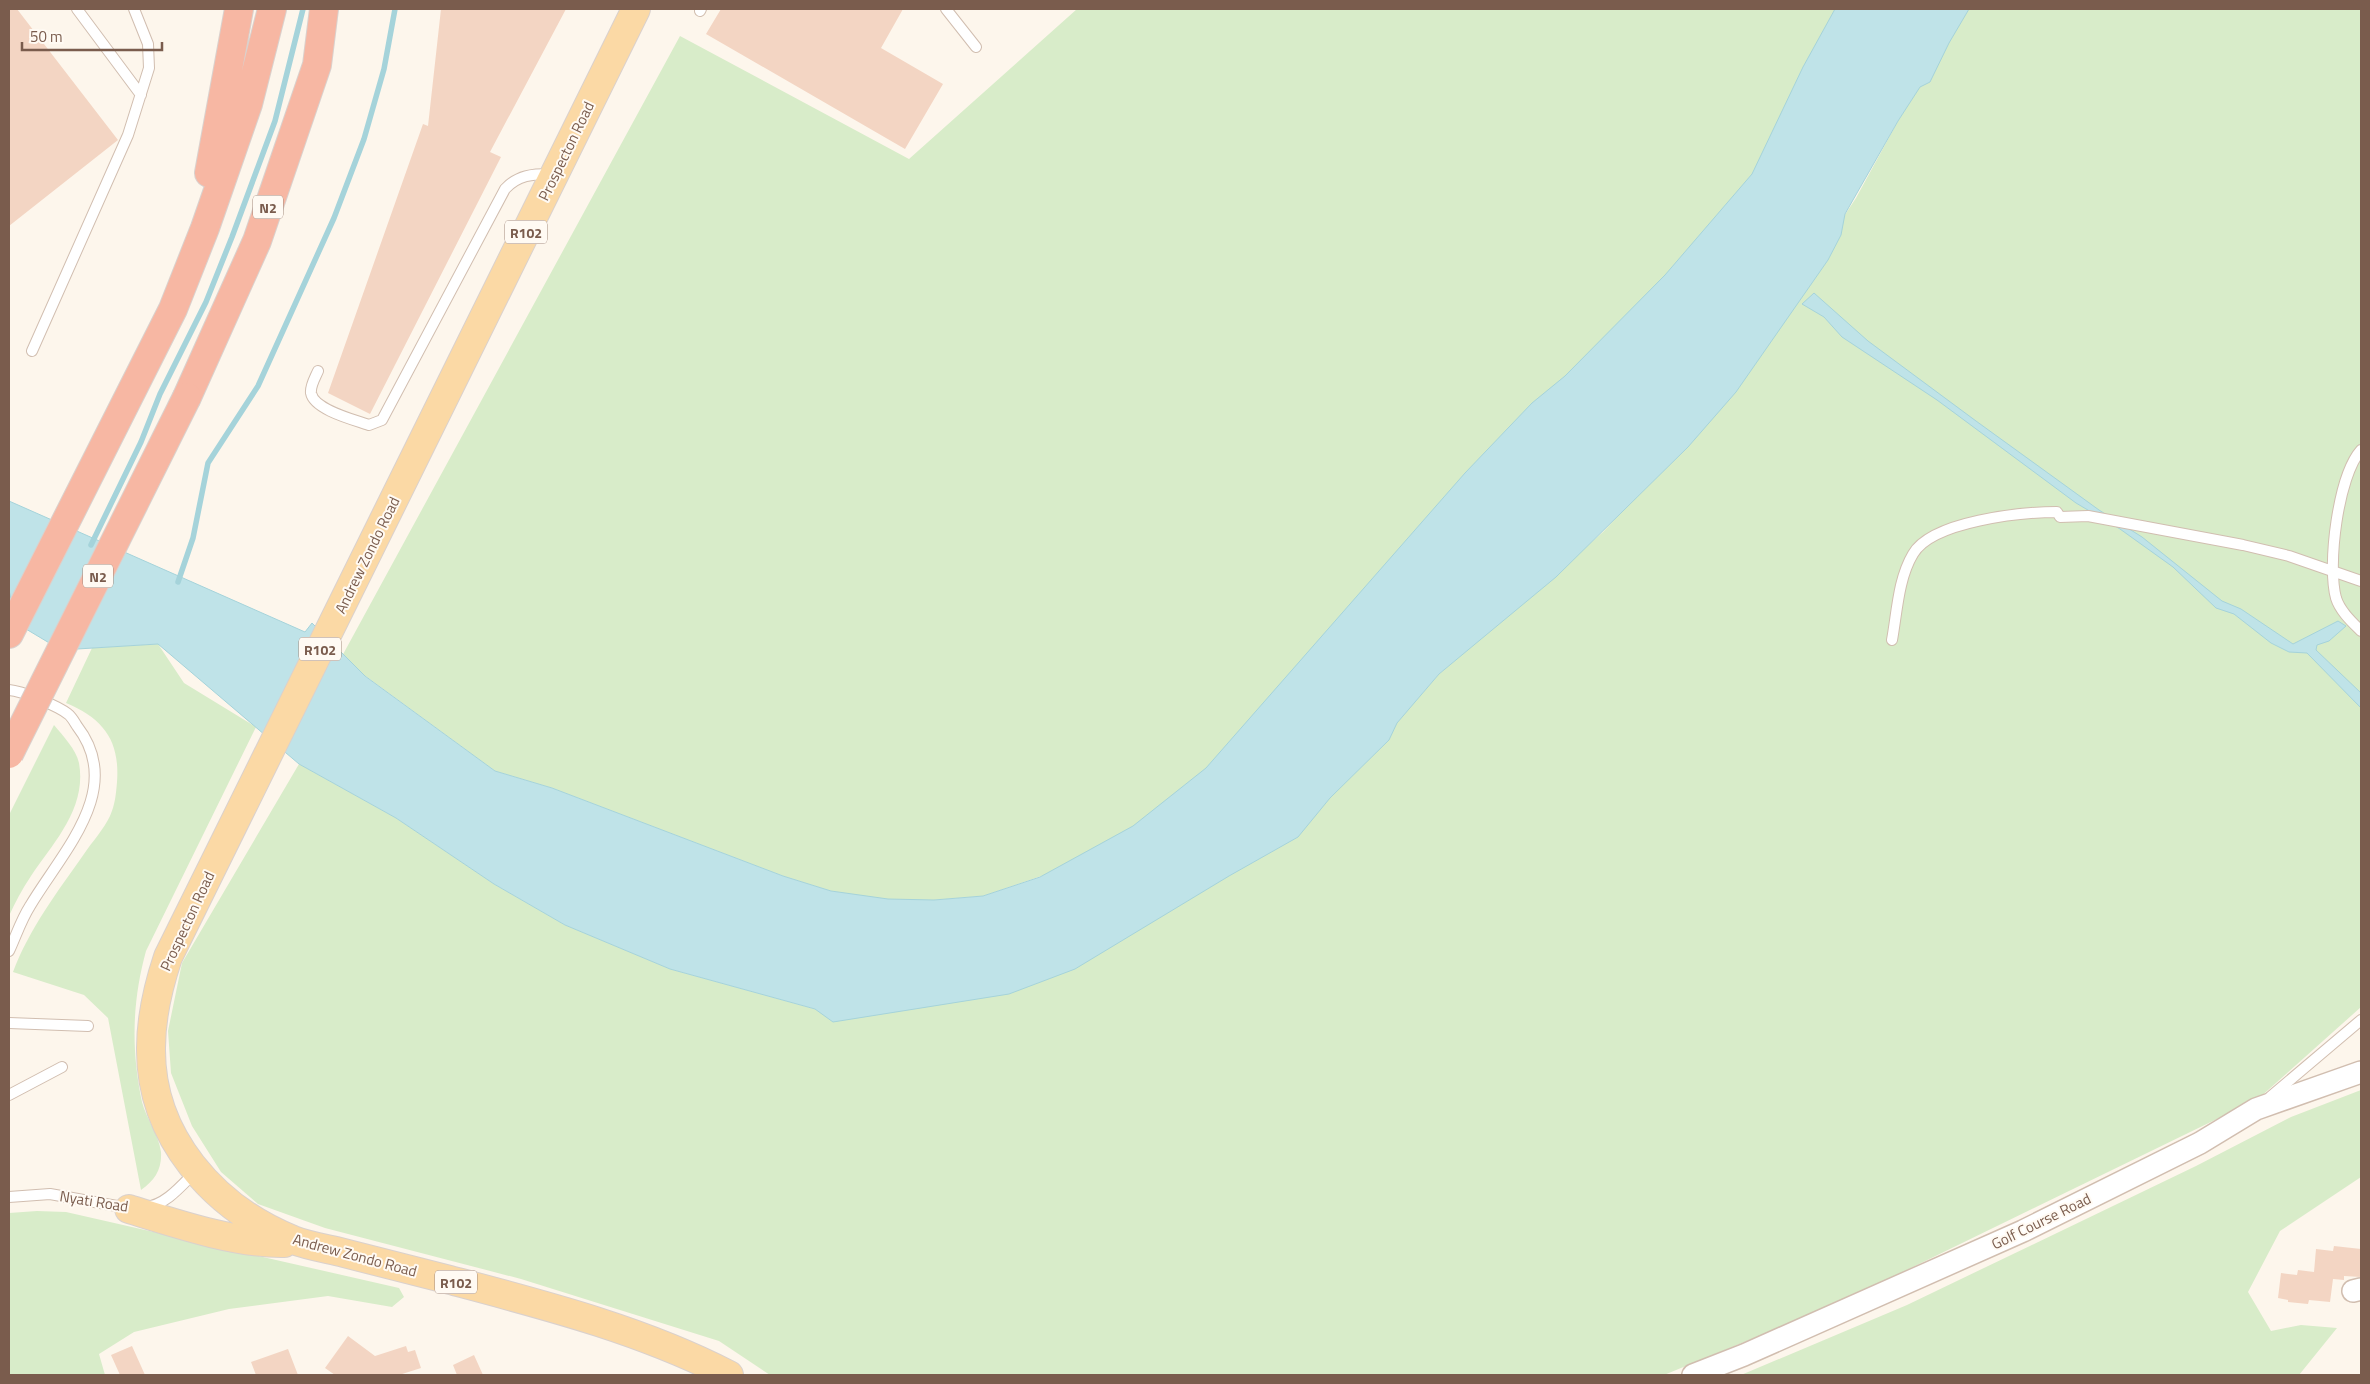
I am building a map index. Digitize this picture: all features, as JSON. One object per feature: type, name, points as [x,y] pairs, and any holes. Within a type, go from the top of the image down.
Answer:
[{"type":"highway","points":[[205,228],[202,210],[239,9]]},
{"type":"highway","points":[[9,634],[173,309],[205,228],[248,104],[272,9]]},
{"type":"highway","name":"N2","points":[[9,754],[187,397],[257,241],[317,64],[324,9]]},
{"type":"highway","points":[[317,64],[332,9]]},
{"type":"main road","name":"Prospecton Road","points":[[416,456],[636,9]]},
{"type":"main road","name":"Andrew Zondo Road","points":[[224,842],[416,456]]},
{"type":"main road","name":"Prospecton Road","points":[[196,1171],[178,1145],[167,1122],[155,1085],[150,1049],[152,1021],[158,988],[168,957],[224,842]]},
{"type":"main road","name":"Andrew Zondo Road","points":[[196,1171],[215,1192],[240,1212],[295,1241],[451,1280],[608,1325],[672,1348],[729,1375]]},
{"type":"main road","points":[[129,1209],[170,1222],[241,1238],[269,1242],[295,1241]]},
{"type":"street","points":[[2256,1109],[2361,1072]]},
{"type":"street","name":"Golf Course Road","points":[[1694,1375],[1762,1348],[2023,1231],[2200,1143],[2256,1109]]},
{"type":"lane","points":[[77,9],[141,94]]},
{"type":"lane","points":[[32,351],[128,135],[149,68],[148,44],[134,9]]},
{"type":"lane","points":[[946,9],[976,47]]},
{"type":"lane","points":[[318,371],[311,393],[314,400],[322,408],[369,425],[382,420],[505,189],[520,177],[530,174],[555,173]]},
{"type":"lane","points":[[2361,450],[2346,477],[2338,509],[2333,571],[2336,598],[2345,614],[2361,632]]},
{"type":"lane","points":[[1892,640],[1903,579],[1913,553],[1930,539],[1949,529],[2006,515],[2057,512],[2060,517],[2088,516],[2243,545],[2289,556],[2361,581]]},
{"type":"lane","points":[[9,690],[22,692],[68,714],[81,731],[93,753],[97,778],[88,812],[29,907],[9,951]]},
{"type":"lane","name":"Golf Course Road","points":[[2256,1109],[2361,1020]]},
{"type":"lane","points":[[9,1022],[88,1026]]},
{"type":"lane","points":[[9,1095],[62,1067]]},
{"type":"lane","name":"Nyati Road","points":[[9,1197],[50,1194],[129,1209],[151,1207],[167,1198],[196,1171]]},
{"type":"green space","points":[[1077,9],[1835,9],[1748,197],[1353,623],[1165,812],[1079,863],[983,896],[898,903],[831,891],[783,876],[552,788],[495,771],[341,658],[680,36],[909,159]]},
{"type":"green space","points":[[1969,9],[2361,9],[2361,1007],[2258,1099],[1839,1303],[1664,1375],[770,1375],[719,1341],[521,1279],[325,1228],[258,1204],[221,1172],[192,1126],[171,1073],[168,1031],[182,963],[299,764],[396,818],[494,884],[565,925],[670,969],[829,1013],[1365,759],[1439,674],[1603,532],[1678,452],[1744,367],[1856,198],[1898,121]]},
{"type":"green space","points":[[158,644],[184,683],[256,727],[146,951],[141,970],[135,1026],[138,1083],[146,1114],[158,1139],[161,1158],[157,1174],[141,1190],[108,1018],[84,995],[13,972],[27,941],[45,911],[107,821],[112,812],[115,799],[117,782],[116,755],[107,733],[90,716],[66,703],[92,648]]},
{"type":"green space","points":[[54,725],[69,743],[79,763],[78,795],[67,824],[28,881],[9,916],[9,815]]},
{"type":"green space","points":[[2361,1090],[2361,1177],[2280,1231],[2248,1292],[2271,1331],[2301,1325],[2337,1328],[2299,1375],[1741,1375],[1907,1305],[2196,1166],[2291,1117]]},
{"type":"green space","points":[[37,1211],[66,1212],[399,1288],[404,1297],[392,1307],[328,1296],[229,1309],[134,1332],[99,1354],[105,1375],[9,1375],[9,1213]]},
{"type":"water","points":[[1835,9],[1969,9],[1949,43],[1930,82],[1920,87],[1898,121],[1845,214],[1841,235],[1828,260],[1736,392],[1688,447],[1556,577],[1439,674],[1397,723],[1389,740],[1330,798],[1298,837],[1229,876],[1075,969],[1009,994],[833,1022],[815,1009],[670,969],[565,925],[494,884],[396,818],[299,764],[158,644],[61,650],[16,623],[9,590],[9,501],[305,632],[312,623],[365,676],[495,771],[552,788],[783,876],[831,891],[888,899],[934,900],[983,896],[1040,877],[1133,826],[1206,768],[1465,473],[1532,403],[1565,376],[1665,275],[1752,174],[1803,67]]},
{"type":"water","points":[[1814,293],[1868,341],[2099,510],[2142,537],[2222,601],[2241,609],[2293,644],[2338,621],[2346,626],[2329,641],[2317,645],[2316,650],[2361,693],[2361,708],[2307,653],[2289,652],[2271,643],[2234,614],[2216,608],[2173,567],[2120,529],[2076,503],[1937,400],[1842,337],[1824,317],[1802,304]]},
{"type":"building","points":[[9,9],[17,9],[118,140],[9,226]]},
{"type":"building","points":[[441,9],[566,9],[490,152],[501,157],[370,414],[328,393],[423,124],[428,126]]},
{"type":"building","points":[[721,9],[903,9],[881,48],[943,84],[905,149],[706,34]]},
{"type":"building","points":[[2334,1246],[2361,1249],[2361,1277],[2344,1276],[2344,1280],[2333,1279],[2330,1302],[2309,1300],[2308,1304],[2288,1302],[2288,1300],[2278,1298],[2281,1273],[2297,1275],[2298,1270],[2314,1272],[2316,1249],[2333,1251]]},
{"type":"building","points":[[348,1336],[375,1356],[406,1346],[408,1352],[415,1350],[421,1368],[399,1375],[335,1375],[325,1368]]},
{"type":"building","points":[[132,1346],[145,1375],[120,1375],[111,1355]]},
{"type":"building","points":[[288,1349],[298,1375],[256,1375],[251,1362]]},
{"type":"building","points":[[474,1355],[483,1375],[457,1375],[453,1365]]},
{"type":"waterway","points":[[91,545],[141,442],[160,394],[206,302],[232,237],[275,121],[303,9]]},
{"type":"waterway","points":[[178,582],[193,538],[208,463],[258,386],[334,218],[364,139],[384,69],[395,9]]}]
